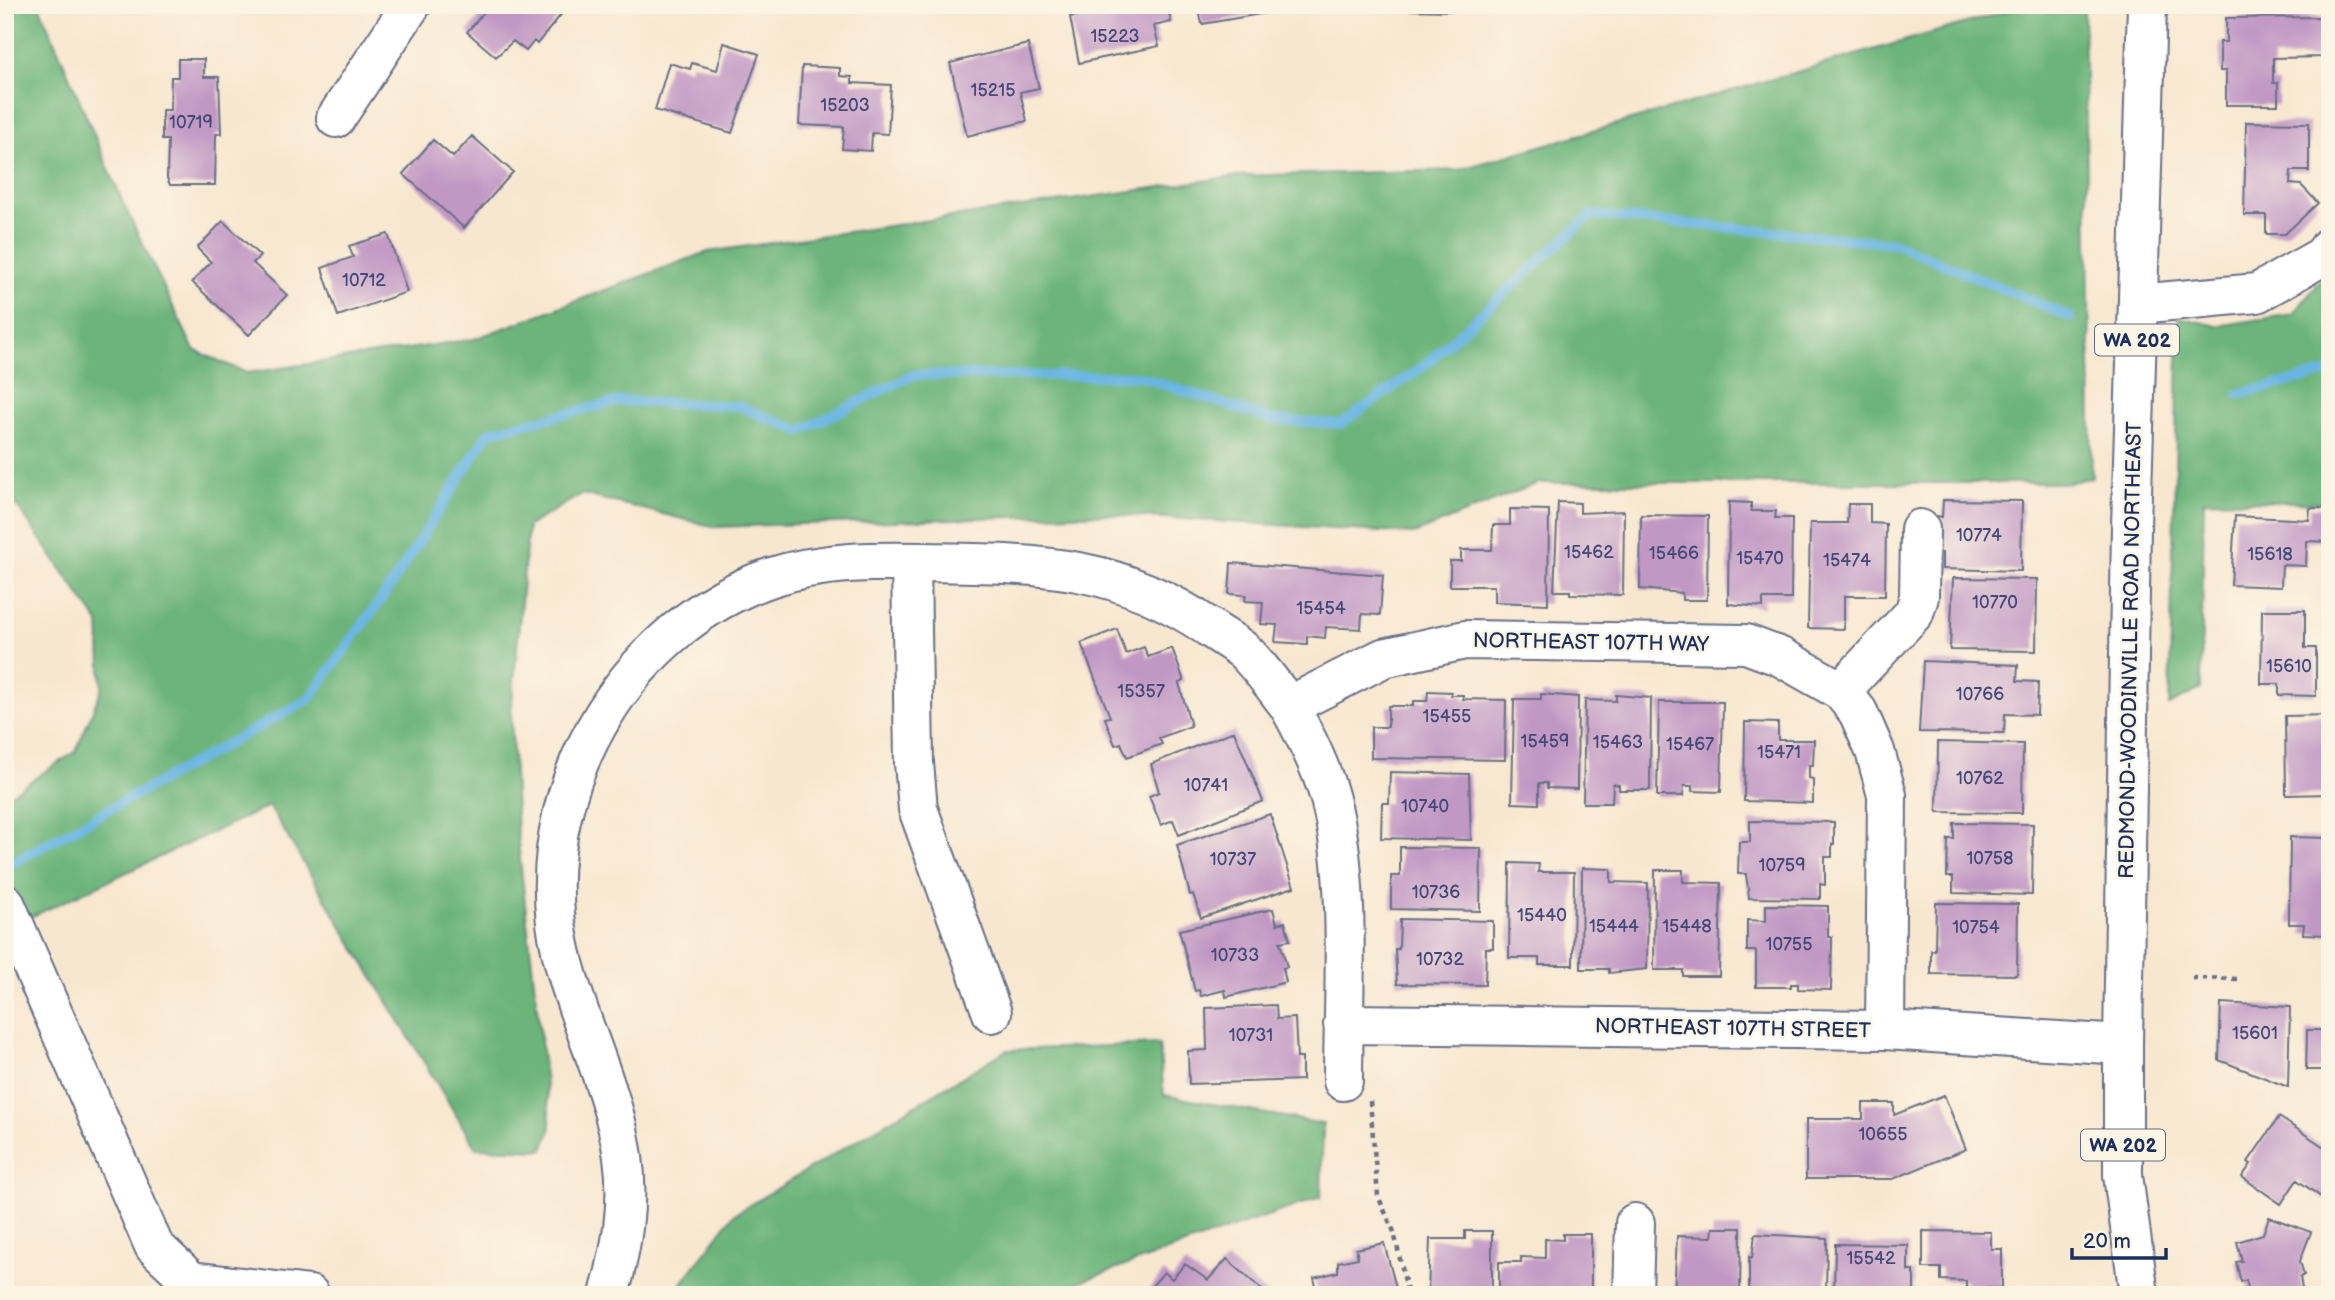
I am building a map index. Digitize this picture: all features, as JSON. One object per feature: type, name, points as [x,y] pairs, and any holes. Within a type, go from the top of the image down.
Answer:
[{"type":"street","points":[[336,118],[411,5]]},
{"type":"street","name":"REDMOND-WOODINVILLE ROAD NORTHEAST","points":[[2139,1295],[2123,1175],[2123,1045],[2147,5]]},
{"type":"street","points":[[2138,304],[2257,293],[2323,256],[2330,246]]},
{"type":"street","points":[[1885,1030],[1886,795],[1875,751],[1862,722],[1841,691],[1914,613],[1919,597],[1920,529]]},
{"type":"street","points":[[911,562],[914,763],[918,809],[992,1013]]},
{"type":"street","points":[[608,1295],[621,1251],[626,1206],[624,1160],[617,1121],[567,972],[557,926],[553,890],[557,845],[569,792],[586,744],[609,705],[645,658],[705,608],[771,578],[824,564],[1042,564],[1113,579],[1177,605],[1244,651],[1289,706],[1311,746],[1330,799],[1342,874],[1343,1024],[1357,1088]]},
{"type":"street","name":"NORTHEAST 107TH WAY","points":[[1289,706],[1383,659],[1465,640],[1746,644],[1782,657],[1841,691]]},
{"type":"street","points":[[5,903],[155,1246],[191,1281],[310,1295]]},
{"type":"street","name":"NORTHEAST 107TH STREET","points":[[1343,1024],[1885,1030],[2123,1045]]},
{"type":"street","points":[[1633,1295],[1635,1223]]},
{"type":"path","points":[[2192,978],[2242,979]]},
{"type":"path","points":[[1357,1088],[1378,1196],[1394,1232],[1408,1295]]},
{"type":"green space","points":[[5,5],[39,5],[124,205],[194,350],[247,373],[474,339],[707,252],[1237,176],[1458,170],[2028,5],[2084,9],[2092,477],[2068,483],[1538,483],[1414,534],[1103,514],[715,527],[582,494],[528,526],[511,714],[517,833],[551,1129],[543,1150],[476,1148],[269,806],[5,929],[5,798],[76,751],[102,688],[99,623],[5,489]]},
{"type":"green space","points":[[2330,269],[2330,503],[2204,500],[2201,689],[2169,705],[2179,317],[2217,326],[2293,314]]},
{"type":"green space","points":[[1159,1044],[1164,1095],[1323,1124],[1321,1197],[1042,1295],[673,1295],[733,1215],[1007,1050]]},
{"type":"building","points":[[490,5],[557,5],[564,11],[537,44],[534,41],[526,51],[513,41],[496,57],[467,32]]},
{"type":"building","points":[[1102,5],[1168,5],[1171,22],[1154,26],[1159,46],[1079,63],[1070,17],[1093,12],[1092,8]]},
{"type":"building","points":[[1198,5],[1270,5],[1272,12],[1202,24]]},
{"type":"building","points":[[1405,5],[1454,5],[1454,11],[1405,10]]},
{"type":"building","points":[[2323,17],[2323,57],[2273,58],[2273,83],[2278,83],[2278,105],[2226,105],[2226,71],[2220,71],[2220,42],[2226,42],[2226,18]]},
{"type":"building","points":[[724,43],[759,54],[732,133],[655,110],[669,63],[690,69],[692,63],[717,70]]},
{"type":"building","points":[[1028,44],[1039,88],[1020,92],[1027,121],[967,136],[950,63]]},
{"type":"building","points":[[178,59],[204,59],[204,77],[219,77],[221,134],[216,134],[215,185],[170,185],[167,178],[168,140],[162,140],[162,110],[170,110],[171,77],[178,77]]},
{"type":"building","points":[[802,66],[840,68],[840,76],[852,77],[852,83],[891,85],[888,134],[872,133],[871,151],[842,149],[844,127],[799,125]]},
{"type":"building","points":[[2246,122],[2309,123],[2309,171],[2291,171],[2290,184],[2301,185],[2318,203],[2285,234],[2266,234],[2266,215],[2244,215]]},
{"type":"building","points":[[472,136],[513,172],[464,228],[403,174],[433,140],[453,157]]},
{"type":"building","points":[[223,221],[260,256],[253,263],[287,295],[249,335],[192,282],[211,262],[197,248]]},
{"type":"building","points":[[388,234],[407,292],[338,316],[322,268],[353,257],[349,246]]},
{"type":"building","points":[[1943,500],[2022,501],[2021,571],[1942,569],[1942,553],[1936,553],[1937,516],[1942,517]]},
{"type":"building","points":[[1558,502],[1580,503],[1580,513],[1624,511],[1623,595],[1554,591]]},
{"type":"building","points":[[1729,502],[1751,503],[1751,511],[1776,511],[1775,518],[1792,518],[1791,599],[1763,599],[1763,607],[1728,604]]},
{"type":"building","points":[[1848,504],[1870,504],[1870,523],[1886,524],[1885,596],[1844,596],[1844,629],[1808,628],[1810,523],[1847,523]]},
{"type":"building","points":[[2310,508],[2330,508],[2330,542],[2307,541],[2306,566],[2282,565],[2281,587],[2231,585],[2235,516],[2309,520]]},
{"type":"building","points":[[1510,509],[1549,510],[1548,604],[1494,602],[1494,586],[1450,586],[1450,561],[1461,561],[1461,550],[1492,550],[1493,525],[1510,525]]},
{"type":"building","points":[[1641,515],[1708,516],[1707,600],[1682,600],[1682,593],[1640,589]]},
{"type":"building","points":[[1231,563],[1383,575],[1380,615],[1362,614],[1361,629],[1326,627],[1325,638],[1307,636],[1307,644],[1275,642],[1277,625],[1261,624],[1263,602],[1245,601],[1246,595],[1229,594]]},
{"type":"building","points":[[1953,578],[2037,579],[2036,651],[1950,650]]},
{"type":"building","points":[[2262,610],[2305,610],[2305,648],[2316,648],[2316,696],[2279,695],[2279,684],[2261,684]]},
{"type":"building","points":[[1117,629],[1126,654],[1144,647],[1148,657],[1172,648],[1184,681],[1179,683],[1191,726],[1159,738],[1162,744],[1127,757],[1121,743],[1115,745],[1105,718],[1110,717],[1081,643]]},
{"type":"building","points":[[1923,661],[2018,665],[2017,681],[2038,682],[2037,715],[2005,714],[2004,733],[1919,732]]},
{"type":"building","points":[[1428,691],[1451,692],[1451,695],[1463,695],[1463,699],[1506,700],[1505,760],[1371,758],[1371,727],[1388,727],[1388,706],[1413,706],[1413,701],[1427,701]]},
{"type":"building","points":[[1541,694],[1578,697],[1577,789],[1547,788],[1547,783],[1539,783],[1539,804],[1512,803],[1514,699],[1541,699]]},
{"type":"building","points":[[1616,695],[1651,698],[1650,790],[1619,790],[1619,785],[1613,784],[1612,803],[1583,803],[1585,700],[1616,701]]},
{"type":"building","points":[[1659,702],[1723,702],[1721,792],[1692,791],[1692,786],[1684,786],[1683,796],[1657,796]]},
{"type":"building","points":[[2330,715],[2330,794],[2286,795],[2285,716]]},
{"type":"building","points":[[1745,722],[1778,723],[1778,740],[1814,740],[1813,765],[1809,765],[1809,778],[1813,779],[1813,803],[1744,801]]},
{"type":"building","points":[[1234,731],[1263,801],[1179,835],[1173,820],[1161,825],[1149,796],[1159,792],[1151,764]]},
{"type":"building","points":[[1938,742],[2023,744],[2022,813],[1937,812]]},
{"type":"building","points":[[1390,772],[1469,774],[1471,840],[1381,838],[1382,803],[1389,803]]},
{"type":"building","points":[[1270,814],[1294,887],[1201,918],[1193,894],[1190,895],[1177,845]]},
{"type":"building","points":[[1750,821],[1834,822],[1832,857],[1825,857],[1825,885],[1820,884],[1820,899],[1749,898],[1746,874],[1738,874],[1739,842],[1750,842]]},
{"type":"building","points":[[1954,823],[2033,824],[2032,895],[1953,893],[1953,877],[1947,877],[1948,839],[1954,839]]},
{"type":"building","points":[[2290,837],[2330,838],[2330,935],[2303,934],[2304,924],[2289,924]]},
{"type":"building","points":[[1400,847],[1481,848],[1480,911],[1391,909],[1391,876],[1400,876]]},
{"type":"building","points":[[1510,863],[1539,864],[1538,872],[1574,872],[1573,965],[1539,965],[1539,958],[1509,958]]},
{"type":"building","points":[[1582,868],[1611,869],[1611,882],[1648,883],[1647,969],[1609,973],[1609,969],[1581,969]]},
{"type":"building","points":[[1655,870],[1683,870],[1683,882],[1721,883],[1719,976],[1683,976],[1683,970],[1654,970]]},
{"type":"building","points":[[1936,903],[2018,904],[2017,975],[1931,974],[1931,950],[1935,950]]},
{"type":"building","points":[[1766,905],[1828,906],[1828,937],[1832,937],[1831,990],[1798,989],[1798,984],[1791,984],[1791,987],[1756,987],[1756,951],[1747,951],[1747,920],[1766,921]]},
{"type":"building","points":[[1273,909],[1277,924],[1285,922],[1290,940],[1280,942],[1287,967],[1283,968],[1286,982],[1226,997],[1225,990],[1201,996],[1199,990],[1195,991],[1179,930]]},
{"type":"building","points":[[1400,919],[1493,921],[1493,948],[1486,948],[1485,985],[1397,984],[1395,949],[1399,949]]},
{"type":"building","points":[[2221,1003],[2290,1007],[2288,1087],[2219,1060]]},
{"type":"building","points":[[1276,1005],[1277,1019],[1295,1018],[1297,1058],[1302,1058],[1302,1080],[1189,1084],[1188,1051],[1207,1050],[1206,1008]]},
{"type":"building","points":[[2307,1030],[2330,1030],[2330,1070],[2306,1070]]},
{"type":"building","points":[[1944,1095],[1966,1149],[1893,1179],[1806,1179],[1806,1119],[1863,1119],[1863,1103],[1894,1103],[1894,1115]]},
{"type":"building","points":[[2279,1117],[2330,1151],[2330,1191],[2324,1199],[2297,1180],[2281,1204],[2242,1177],[2251,1164],[2248,1162]]},
{"type":"building","points":[[2269,1217],[2311,1232],[2300,1261],[2304,1275],[2300,1277],[2303,1295],[2250,1295],[2246,1280],[2241,1282],[2236,1262],[2242,1261],[2237,1242],[2263,1234]]},
{"type":"building","points":[[1713,1228],[1741,1228],[1740,1295],[1674,1295],[1677,1236],[1712,1237]]},
{"type":"building","points":[[1465,1231],[1492,1231],[1492,1295],[1428,1295],[1430,1239],[1465,1239]]},
{"type":"building","points":[[1923,1231],[1991,1232],[1991,1249],[2002,1249],[2002,1288],[1966,1288],[1966,1281],[1941,1280],[1941,1268],[1923,1268]]},
{"type":"building","points":[[1563,1234],[1591,1234],[1591,1295],[1499,1295],[1499,1262],[1521,1262],[1521,1257],[1545,1258],[1545,1239],[1563,1240]]},
{"type":"building","points":[[1755,1234],[1827,1238],[1826,1295],[1749,1295],[1749,1257],[1752,1258]]},
{"type":"building","points":[[1384,1243],[1398,1295],[1318,1295],[1314,1278],[1338,1272],[1338,1262],[1358,1258],[1356,1249]]},
{"type":"building","points":[[1835,1244],[1908,1245],[1908,1271],[1914,1271],[1914,1295],[1834,1295]]},
{"type":"building","points":[[1227,1259],[1268,1295],[1145,1294],[1164,1272],[1172,1279],[1185,1264],[1208,1280]]},
{"type":"waterway","points":[[5,867],[309,699],[392,584],[489,432],[620,401],[739,406],[800,431],[913,375],[1138,376],[1273,420],[1341,424],[1421,368],[1591,215],[1894,243],[2070,317]]},
{"type":"waterway","points":[[2239,394],[2330,372]]}]
